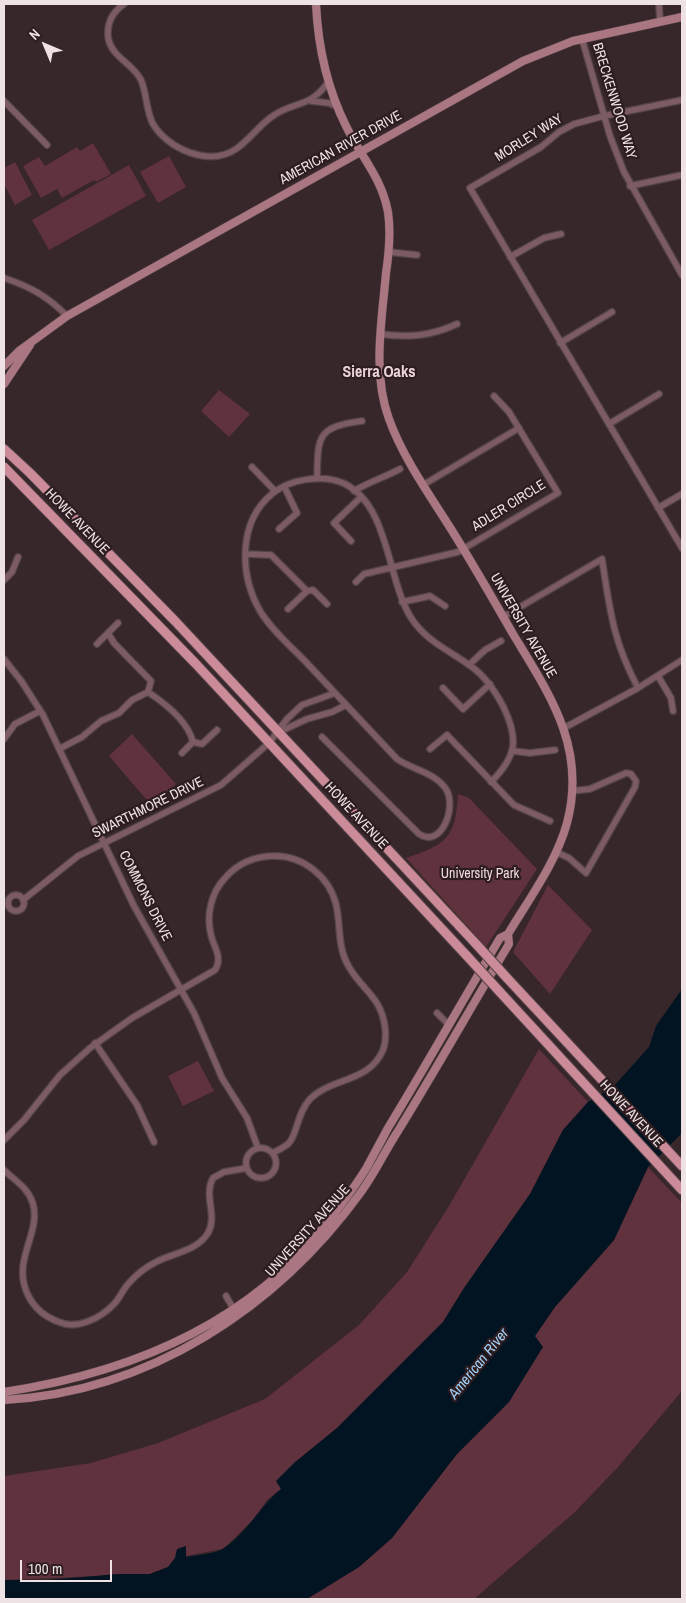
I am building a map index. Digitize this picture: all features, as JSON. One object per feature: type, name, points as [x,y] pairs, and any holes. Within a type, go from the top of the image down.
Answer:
[{"type":"main road","name":"HOWE AVENUE","points":[[4,449],[175,620],[682,1166]]},
{"type":"main road","name":"HOWE AVENUE","points":[[4,467],[269,743],[682,1190]]},
{"type":"street","points":[[124,4],[115,9],[110,22],[108,36],[111,47],[118,57],[133,68],[141,80],[152,122],[160,134],[172,145],[184,151],[217,155],[234,150],[270,118],[286,109],[311,101],[329,103],[338,107]]},
{"type":"street","name":"UNIVERSITY AVENUE","points":[[4,1392],[59,1382],[146,1357],[189,1336],[233,1308],[292,1262],[326,1224],[366,1168],[500,938],[508,934],[556,852],[567,825],[572,791],[572,761],[564,728],[552,699],[398,442],[388,416],[380,379],[380,334],[389,252],[388,214],[382,188],[338,107],[329,81],[318,33],[316,4]]},
{"type":"street","points":[[659,4],[660,21]]},
{"type":"street","name":"AMERICAN RIVER DRIVE","points":[[4,366],[19,351],[67,316],[522,61],[558,46],[582,39],[660,21],[682,18]]},
{"type":"street","name":"BRECKENWOOD WAY","points":[[582,39],[615,152],[630,186],[682,275]]},
{"type":"street","points":[[311,101],[329,81]]},
{"type":"street","name":"MORLEY WAY","points":[[682,100],[604,116],[563,130],[541,147],[470,188],[682,548]]},
{"type":"street","points":[[4,101],[47,145]]},
{"type":"street","points":[[630,186],[682,175]]},
{"type":"street","points":[[510,257],[544,238],[561,234]]},
{"type":"street","points":[[389,252],[417,255]]},
{"type":"street","points":[[4,278],[36,290],[50,298],[67,316]]},
{"type":"street","points":[[560,342],[612,312]]},
{"type":"street","points":[[380,334],[403,337],[425,335],[457,324]]},
{"type":"street","name":"AMERICAN RIVER DRIVE","points":[[4,384],[30,344]]},
{"type":"street","points":[[609,424],[659,394]]},
{"type":"street","name":"ADLER CIRCLE","points":[[463,549],[558,493],[519,428],[503,404],[494,396]]},
{"type":"street","points":[[316,480],[317,449],[322,438],[337,425],[362,421]]},
{"type":"street","points":[[423,485],[519,428]]},
{"type":"street","points":[[252,467],[275,491]]},
{"type":"street","points":[[354,491],[375,478],[385,477],[400,469]]},
{"type":"street","points":[[322,737],[419,834],[424,837],[432,837],[440,831],[451,810],[450,797],[444,787],[422,770],[398,759],[276,631],[261,612],[251,589],[246,554],[247,536],[254,515],[275,491],[298,481],[316,480],[342,483],[360,497],[376,521],[402,602],[412,620],[430,640],[469,665],[490,684],[512,726],[513,751],[507,764],[491,782]]},
{"type":"street","points":[[279,529],[297,512],[284,486]]},
{"type":"street","points":[[658,508],[682,494]]},
{"type":"street","points":[[351,541],[334,524],[360,497]]},
{"type":"street","points":[[356,582],[364,574],[448,555],[463,549]]},
{"type":"street","points":[[246,554],[271,555],[307,591]]},
{"type":"street","points":[[4,580],[12,572],[18,557]]},
{"type":"street","points":[[504,617],[602,559],[615,637],[625,664],[638,688]]},
{"type":"street","points":[[288,609],[307,591],[313,590],[327,604]]},
{"type":"street","points":[[402,602],[430,596],[435,597],[445,606]]},
{"type":"street","points":[[96,644],[118,624]]},
{"type":"street","points":[[59,749],[82,736],[102,720],[119,713],[132,700],[148,692],[151,681],[114,643],[108,633]]},
{"type":"street","points":[[469,665],[485,650],[501,641]]},
{"type":"street","name":"COMMONS DRIVE","points":[[4,659],[40,711],[138,915],[182,990],[222,1078],[252,1127],[258,1148]]},
{"type":"street","points":[[564,728],[638,688],[682,660]]},
{"type":"street","points":[[658,676],[671,698],[673,711]]},
{"type":"street","points":[[443,688],[463,709],[490,684]]},
{"type":"street","points":[[148,692],[164,703],[191,732],[193,742]]},
{"type":"street","name":"SWARTHMORE DRIVE","points":[[23,900],[66,864],[221,785],[269,743],[279,732],[287,718],[302,705],[335,693]]},
{"type":"street","points":[[279,732],[307,719],[332,712],[346,705]]},
{"type":"street","points":[[4,739],[15,724],[40,711]]},
{"type":"street","points":[[193,742],[202,744],[216,730]]},
{"type":"street","points":[[430,749],[447,735],[514,805],[550,821]]},
{"type":"street","points":[[182,753],[193,742]]},
{"type":"street","points":[[513,751],[530,754],[554,750]]},
{"type":"street","points":[[556,852],[569,858],[586,873],[635,787],[636,781],[631,774],[626,772],[590,789],[572,791]]},
{"type":"street","points":[[4,1140],[24,1120],[60,1075],[95,1043],[132,1018],[212,974],[217,968],[219,957],[210,933],[210,907],[218,887],[232,870],[254,859],[278,856],[306,864],[323,879],[336,906],[338,937],[344,958],[354,975],[380,1005],[384,1018],[386,1042],[380,1057],[363,1073],[312,1097],[299,1114],[291,1141],[273,1153]]},
{"type":"street","name":"UNIVERSITY AVENUE","points":[[4,1400],[58,1393],[99,1383],[168,1357],[233,1320],[290,1273],[365,1186],[509,944],[508,934]]},
{"type":"street","points":[[437,1014],[450,1025]]},
{"type":"street","points":[[95,1043],[137,1105],[154,1142]]},
{"type":"street","points":[[258,1148],[266,1148],[273,1153],[276,1163],[273,1173],[269,1176],[258,1178],[247,1168],[248,1156],[258,1148]]},
{"type":"street","points":[[4,1170],[27,1190],[33,1205],[34,1220],[24,1263],[28,1298],[38,1312],[61,1324],[70,1324],[85,1323],[106,1312],[140,1272],[155,1262],[189,1249],[202,1240],[211,1226],[208,1192],[213,1178],[224,1172],[247,1168]]},
{"type":"street","points":[[226,1296],[233,1308]]},
{"type":"green space","points":[[93,143],[111,174],[96,182],[94,180],[62,198],[57,189],[41,198],[23,166],[39,157],[45,166],[77,147],[80,151]]},
{"type":"green space","points":[[169,156],[186,187],[158,203],[140,172]]},
{"type":"green space","points":[[15,162],[32,195],[15,205],[4,184],[4,168]]},
{"type":"green space","points":[[129,165],[146,196],[49,250],[32,220]]},
{"type":"green space","points":[[219,390],[250,414],[229,437],[201,411]]},
{"type":"green space","points":[[132,734],[176,784],[152,806],[109,756]]},
{"type":"green space","name":"University Park","points":[[458,794],[469,798],[537,869],[486,947],[406,858],[431,849],[446,837],[455,820]]},
{"type":"green space","points":[[548,885],[592,930],[550,994],[513,952]]},
{"type":"green space","points":[[539,1049],[588,1102],[563,1130],[530,1194],[464,1288],[443,1322],[337,1428],[294,1463],[281,1489],[267,1500],[253,1520],[223,1549],[175,1558],[168,1567],[150,1574],[4,1580],[4,1476],[91,1463],[158,1443],[265,1399],[359,1325],[407,1272],[449,1206]]},
{"type":"green space","points":[[198,1061],[214,1091],[183,1106],[168,1076]]},
{"type":"green space","points":[[648,1167],[682,1203],[682,1391],[618,1467],[575,1512],[474,1599],[307,1599],[359,1567],[392,1538],[457,1454],[509,1402],[535,1336],[555,1307],[614,1240]]},
{"type":"water","name":"American River","points":[[682,989],[682,1133],[648,1167],[614,1240],[555,1307],[535,1336],[543,1347],[509,1402],[457,1454],[392,1538],[359,1567],[307,1599],[4,1599],[4,1580],[49,1580],[117,1574],[150,1574],[168,1567],[175,1558],[177,1549],[186,1546],[186,1557],[216,1552],[232,1542],[266,1503],[281,1489],[276,1481],[294,1463],[337,1428],[443,1322],[464,1288],[530,1194],[563,1130],[588,1102],[613,1087],[649,1047],[656,1026]]},
{"type":"district","name":"Sierra Oaks","points":[[379,373]]}]
